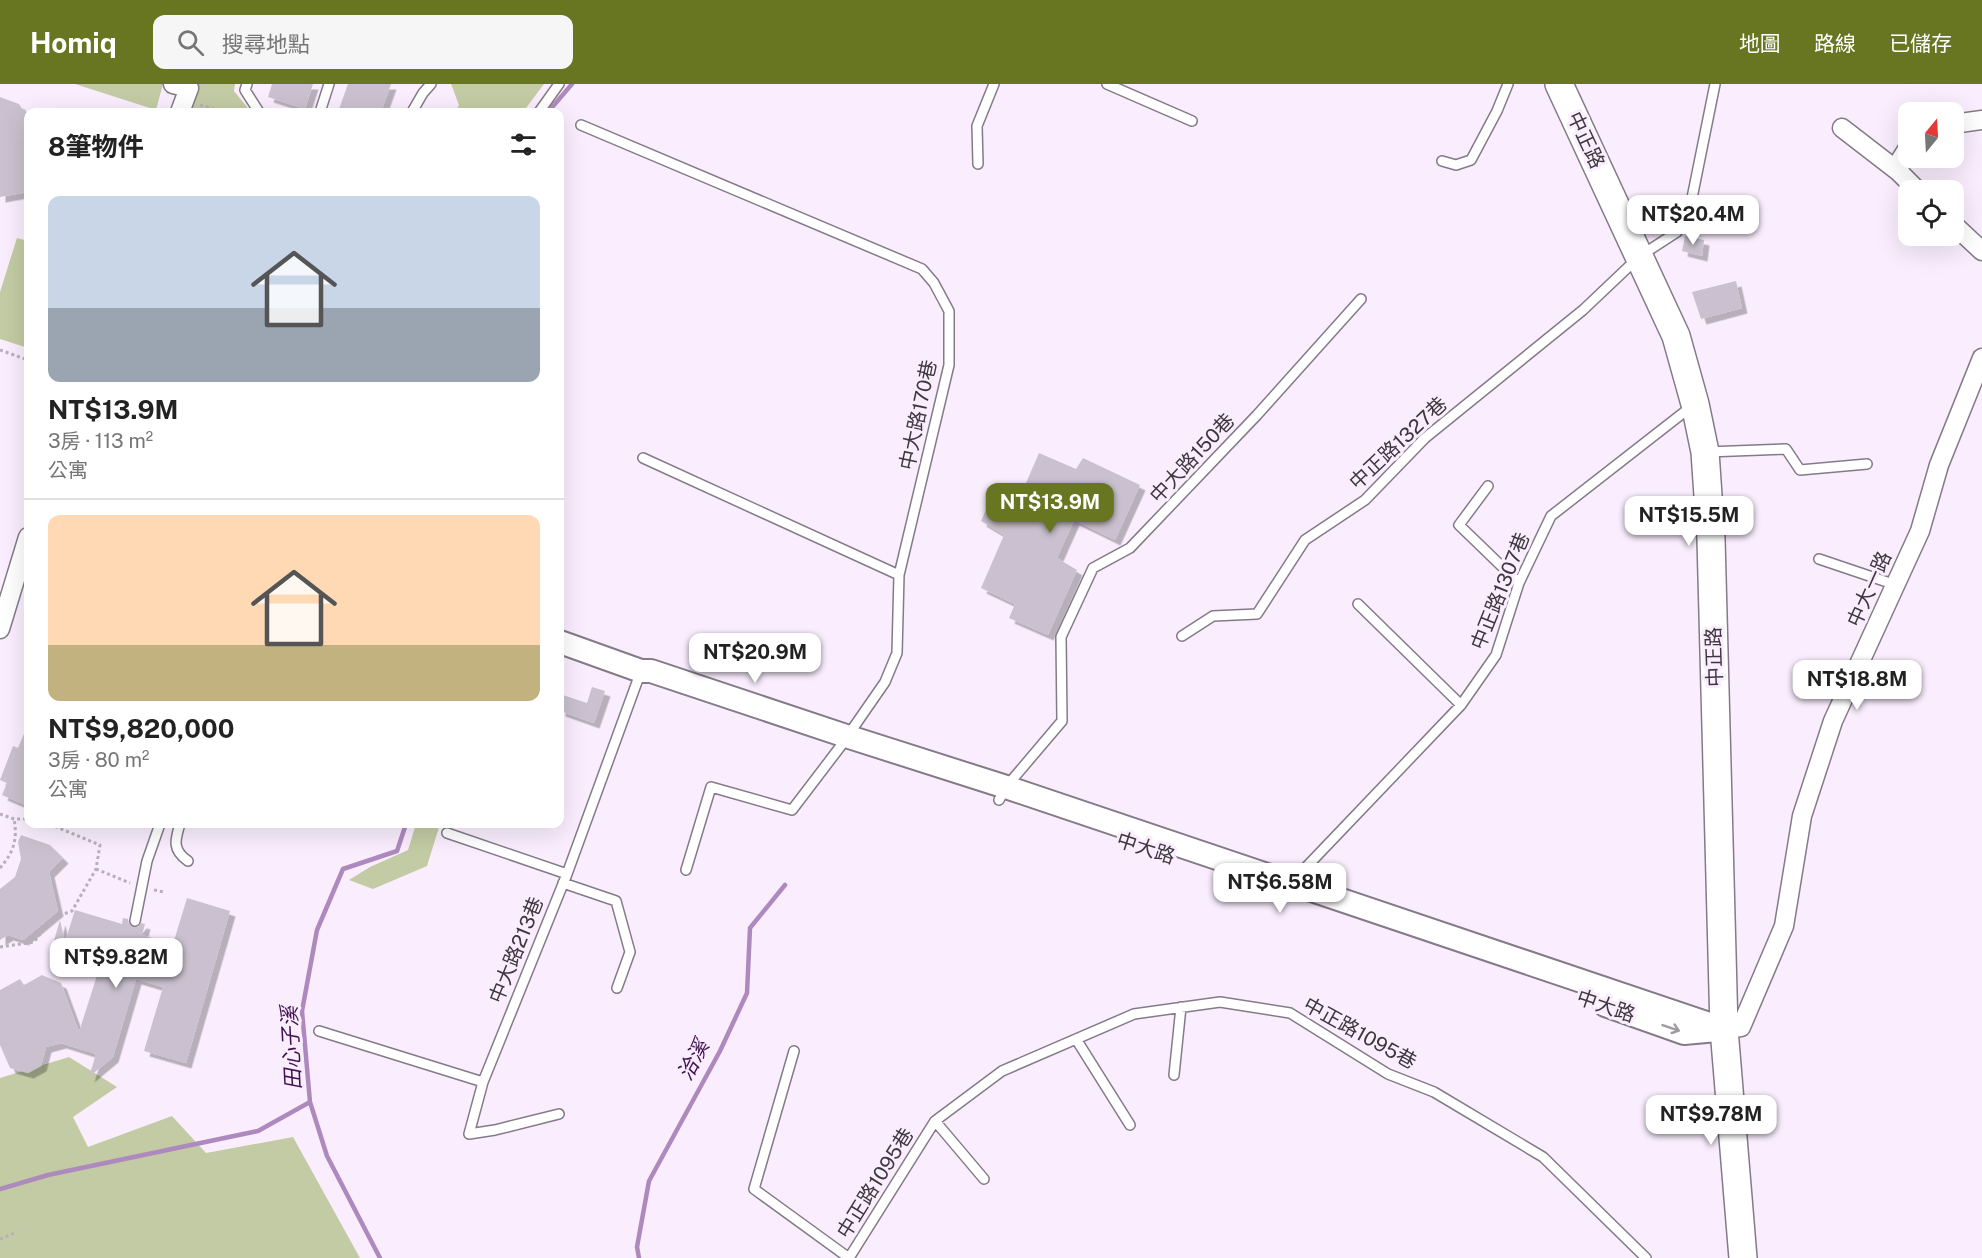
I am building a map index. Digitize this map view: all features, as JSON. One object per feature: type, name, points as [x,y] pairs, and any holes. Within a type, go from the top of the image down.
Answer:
[{"type":"main road","name":"中正路","points":[[1559,84],[1676,336],[1695,404],[1705,452],[1711,539],[1724,1029],[1743,1258]]},
{"type":"street","points":[[1964,122],[1982,120]]},
{"type":"street","points":[[1842,128],[1908,180]]},
{"type":"street","points":[[1964,234],[1982,251]]},
{"type":"street","name":"中大一路","points":[[1724,1029],[1741,1027],[1785,926],[1802,816],[1829,732],[1920,531],[1939,465],[1982,358]]},
{"type":"street","points":[[0,629],[24,550]]},
{"type":"street","points":[[564,643],[641,671],[651,671],[843,742],[1287,889],[1724,1029]]},
{"type":"lane","points":[[247,84],[245,90],[256,108]]},
{"type":"lane","points":[[321,108],[329,84]]},
{"type":"lane","points":[[414,108],[431,84]]},
{"type":"lane","points":[[542,108],[559,84]]},
{"type":"lane","points":[[978,164],[977,126],[994,84]]},
{"type":"lane","points":[[1107,84],[1192,121]]},
{"type":"lane","points":[[1442,161],[1456,165],[1471,159],[1497,111],[1508,84]]},
{"type":"lane","points":[[1640,256],[1677,232],[1692,198],[1715,84]]},
{"type":"lane","name":"中大路170巷","points":[[581,125],[922,269],[934,283],[949,311],[950,365],[899,574],[897,653],[885,682],[792,810],[711,787],[686,870]]},
{"type":"lane","name":"中正路1327巷","points":[[1182,636],[1213,616],[1257,614],[1305,540],[1365,500],[1425,438],[1583,310],[1640,256]]},
{"type":"lane","name":"中大路150巷","points":[[1002,794],[1062,721],[1061,637],[1093,568],[1130,548],[1257,415],[1362,299]]},
{"type":"lane","name":"中正路1307巷","points":[[1287,889],[1461,705],[1496,655],[1519,583],[1551,516],[1695,404]]},
{"type":"lane","points":[[1705,452],[1786,449],[1800,470],[1867,464]]},
{"type":"lane","points":[[643,458],[899,574]]},
{"type":"lane","points":[[1488,486],[1459,525],[1519,583]]},
{"type":"lane","points":[[1819,559],[1896,585]]},
{"type":"lane","points":[[1358,604],[1461,705]]},
{"type":"lane","name":"中大路213巷","points":[[559,1114],[470,1134],[483,1082],[565,878],[641,671]]},
{"type":"lane","points":[[135,921],[147,861],[159,828]]},
{"type":"lane","points":[[179,828],[175,839],[179,854],[188,861]]},
{"type":"lane","points":[[447,833],[565,878],[616,901],[630,952],[617,988]]},
{"type":"lane","name":"中正路1095巷","points":[[849,1258],[935,1121],[1002,1071],[1134,1014],[1220,1002],[1290,1013],[1388,1074],[1434,1092],[1543,1157],[1646,1258]]},
{"type":"lane","points":[[1174,1075],[1181,1007]]},
{"type":"lane","points":[[319,1031],[483,1082]]},
{"type":"lane","points":[[1076,1039],[1130,1125]]},
{"type":"lane","points":[[794,1051],[754,1189],[849,1258]]},
{"type":"lane","points":[[935,1121],[984,1179]]},
{"type":"path","points":[[183,94],[215,108]]},
{"type":"path","points":[[0,350],[24,359]]},
{"type":"path","points":[[0,814],[15,819],[24,819]]},
{"type":"path","points":[[0,868],[11,855],[16,830],[15,819]]},
{"type":"path","points":[[0,948],[34,942],[52,918],[72,911],[96,869],[100,845],[59,828]]},
{"type":"path","points":[[0,1239],[17,1232]]},
{"type":"green space","points":[[75,84],[163,84],[157,108],[150,108]]},
{"type":"green space","points":[[179,84],[235,84],[234,91],[248,108],[171,108]]},
{"type":"green space","points":[[451,84],[544,84],[526,108],[457,108],[459,105]]},
{"type":"green space","points":[[17,238],[24,240],[24,347],[0,339],[0,292]]},
{"type":"green space","points":[[415,828],[439,828],[427,866],[373,889],[349,880],[370,867],[408,850]]},
{"type":"green space","points":[[69,1057],[117,1087],[73,1117],[88,1147],[172,1116],[206,1153],[293,1137],[360,1258],[0,1258],[0,1078]]},
{"type":"building","points":[[272,84],[313,84],[305,108],[268,97]]},
{"type":"building","points":[[348,84],[391,84],[382,108],[339,108]]},
{"type":"building","points":[[0,97],[19,104],[24,112],[24,193],[0,197]]},
{"type":"building","points":[[1685,236],[1704,240],[1702,256],[1682,251]]},
{"type":"building","points":[[1736,281],[1742,308],[1701,319],[1692,292]]},
{"type":"building","points":[[1039,453],[1076,469],[1083,458],[1140,485],[1115,540],[1074,520],[1057,558],[1077,570],[1048,635],[1009,618],[1015,604],[981,588],[1004,535],[981,521],[992,496],[1016,506]]},
{"type":"building","points":[[592,687],[605,691],[594,723],[564,712],[564,695],[587,703]]},
{"type":"building","points":[[24,734],[24,804],[2,795],[7,783],[0,780],[13,746],[18,748]]},
{"type":"building","points":[[21,835],[50,845],[63,858],[49,872],[58,911],[23,940],[8,935],[0,940],[0,889],[15,877],[21,859],[18,842]]},
{"type":"building","points":[[187,898],[230,911],[186,1063],[144,1051],[163,987],[136,979],[113,1057],[89,1077],[96,1054],[61,1043],[46,1047],[41,1066],[28,1073],[10,1068],[0,1045],[0,990],[20,979],[24,985],[42,975],[61,983],[79,1032],[100,966],[51,951],[60,920],[65,942],[75,910],[122,924],[123,918],[128,919],[129,924],[133,927],[138,927],[141,923],[145,924],[142,935],[173,944]]},
{"type":"waterway","name":"田心子溪","points":[[551,108],[572,84]]},
{"type":"waterway","name":"田心子溪","points":[[0,1189],[48,1175],[258,1131],[310,1102],[302,1011],[317,930],[343,869],[397,851],[405,828]]},
{"type":"waterway","name":"洽溪","points":[[639,1258],[637,1247],[649,1181],[720,1051],[747,993],[750,928],[785,885]]},
{"type":"waterway","name":"洽溪","points":[[310,1102],[327,1156],[380,1258]]}]
